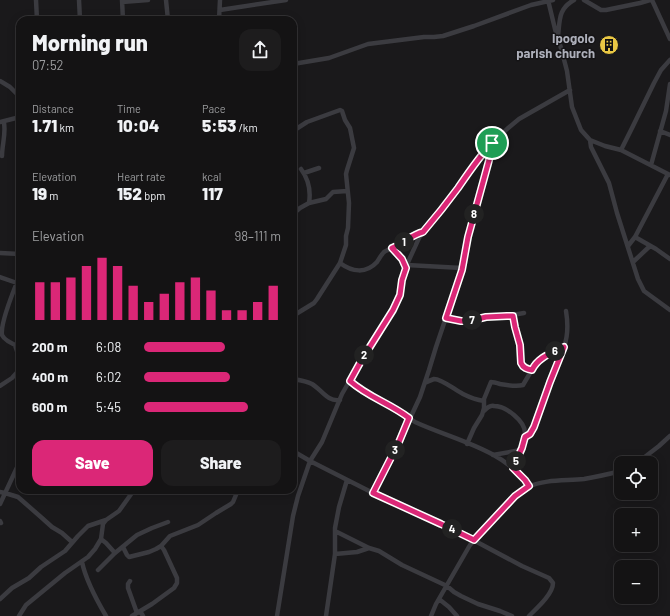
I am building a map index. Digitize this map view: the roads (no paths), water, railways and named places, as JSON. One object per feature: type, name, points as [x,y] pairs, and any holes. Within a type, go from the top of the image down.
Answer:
[{"type":"street","points":[[36,0],[37,16]]},
{"type":"street","points":[[79,0],[80,16]]},
{"type":"street","points":[[123,16],[122,1],[148,0]]},
{"type":"street","points":[[166,0],[168,16]]},
{"type":"street","points":[[219,16],[220,0]]},
{"type":"street","points":[[220,10],[284,0]]},
{"type":"street","points":[[297,63],[329,58],[368,44],[417,37],[443,36],[474,26],[517,9],[550,0],[555,29],[561,48],[570,90],[572,107],[581,130],[590,140],[621,150],[669,175],[635,237],[628,246]]},
{"type":"street","points":[[558,39],[561,13],[565,7],[574,0]]},
{"type":"street","points":[[584,0],[601,10],[640,4],[651,0],[670,39]]},
{"type":"street","points":[[621,150],[660,70],[670,60]]},
{"type":"street","points":[[0,81],[16,93]]},
{"type":"street","points":[[651,165],[666,111],[670,84]]},
{"type":"street","points":[[277,616],[293,516],[310,461],[322,442],[350,381],[393,310],[400,295],[406,266],[419,238],[453,194],[475,162],[492,143],[512,124],[570,90]]},
{"type":"street","points":[[297,128],[307,122],[336,110],[340,110],[342,111],[350,128],[354,148],[347,170],[349,208],[348,228],[346,245],[340,263],[314,303],[297,313]]},
{"type":"street","points":[[3,122],[16,118]]},
{"type":"street","points":[[0,129],[3,122]]},
{"type":"street","points":[[2,156],[5,131],[3,122]]},
{"type":"street","points":[[660,131],[670,135]]},
{"type":"street","points":[[590,140],[591,147],[609,183],[638,279],[644,291],[670,310]]},
{"type":"street","points":[[373,493],[399,442],[425,383],[462,268],[468,237],[491,153],[492,143]]},
{"type":"street","points":[[309,204],[309,185],[303,171],[319,168]]},
{"type":"street","points":[[297,211],[309,204],[326,199],[333,192],[347,191]]},
{"type":"street","points":[[340,263],[351,269],[360,271],[365,270],[377,262],[383,253],[423,232]]},
{"type":"street","points":[[635,237],[670,259]]},
{"type":"street","points":[[633,262],[650,246]]},
{"type":"street","points":[[392,248],[406,266]]},
{"type":"street","points":[[0,253],[16,254]]},
{"type":"street","points":[[406,266],[462,268]]},
{"type":"street","points":[[0,277],[16,283]]},
{"type":"street","points":[[16,285],[2,319],[2,335],[8,341],[16,345]]},
{"type":"street","points":[[525,437],[530,434],[534,427],[566,343],[568,321],[566,311]]},
{"type":"street","points":[[446,318],[469,321],[486,317],[513,316],[524,313]]},
{"type":"street","points":[[513,316],[520,345],[522,366],[532,370]]},
{"type":"street","points":[[484,411],[484,401],[490,383],[523,386],[536,363],[541,358],[564,347]]},
{"type":"street","points":[[0,386],[16,374]]},
{"type":"street","points":[[297,380],[310,383],[326,397],[334,400],[340,400]]},
{"type":"street","points":[[425,383],[431,380],[436,380],[447,384],[467,396],[484,401]]},
{"type":"street","points":[[350,381],[358,388],[428,429],[493,455],[513,468],[529,486]]},
{"type":"street","points":[[466,444],[484,411],[488,407],[495,406],[506,410],[520,420],[526,432],[521,450],[513,468]]},
{"type":"street","points":[[647,456],[670,436]]},
{"type":"street","points":[[493,455],[521,450]]},
{"type":"street","points":[[297,453],[373,493],[441,524],[522,566],[549,578],[553,583],[552,590],[529,616]]},
{"type":"street","points":[[0,504],[3,492],[16,468]]},
{"type":"street","points":[[431,616],[467,549],[515,496],[529,486],[539,483],[594,477],[614,473]]},
{"type":"street","points":[[326,616],[335,554],[335,531],[339,507],[347,480]]},
{"type":"street","points":[[3,492],[19,497],[52,528],[62,533],[72,542]]},
{"type":"street","points":[[0,599],[12,588],[29,578],[41,567],[65,551],[88,526],[106,520],[119,511],[131,494]]},
{"type":"street","points":[[123,547],[129,556],[156,549],[161,546],[170,536],[198,525],[231,504],[236,494]]},
{"type":"street","points":[[19,616],[26,605],[65,573],[88,557],[101,539],[103,524],[106,520]]},
{"type":"street","points":[[98,570],[115,553],[143,532],[168,522]]},
{"type":"street","points":[[335,531],[369,548],[379,551],[389,558],[447,586],[461,596],[478,604],[512,616]]},
{"type":"street","points":[[101,539],[115,553]]},
{"type":"street","points":[[132,616],[169,593],[177,583],[175,572],[161,546]]},
{"type":"street","points":[[335,554],[357,552],[369,548]]},
{"type":"street","points":[[82,562],[84,573],[106,616]]},
{"type":"street","points":[[130,581],[128,588],[139,612],[143,616]]},
{"type":"street","points":[[440,599],[450,607],[457,616]]},
{"type":"place","name":"Ipogolo parish church","points":[[609,45]]}]
